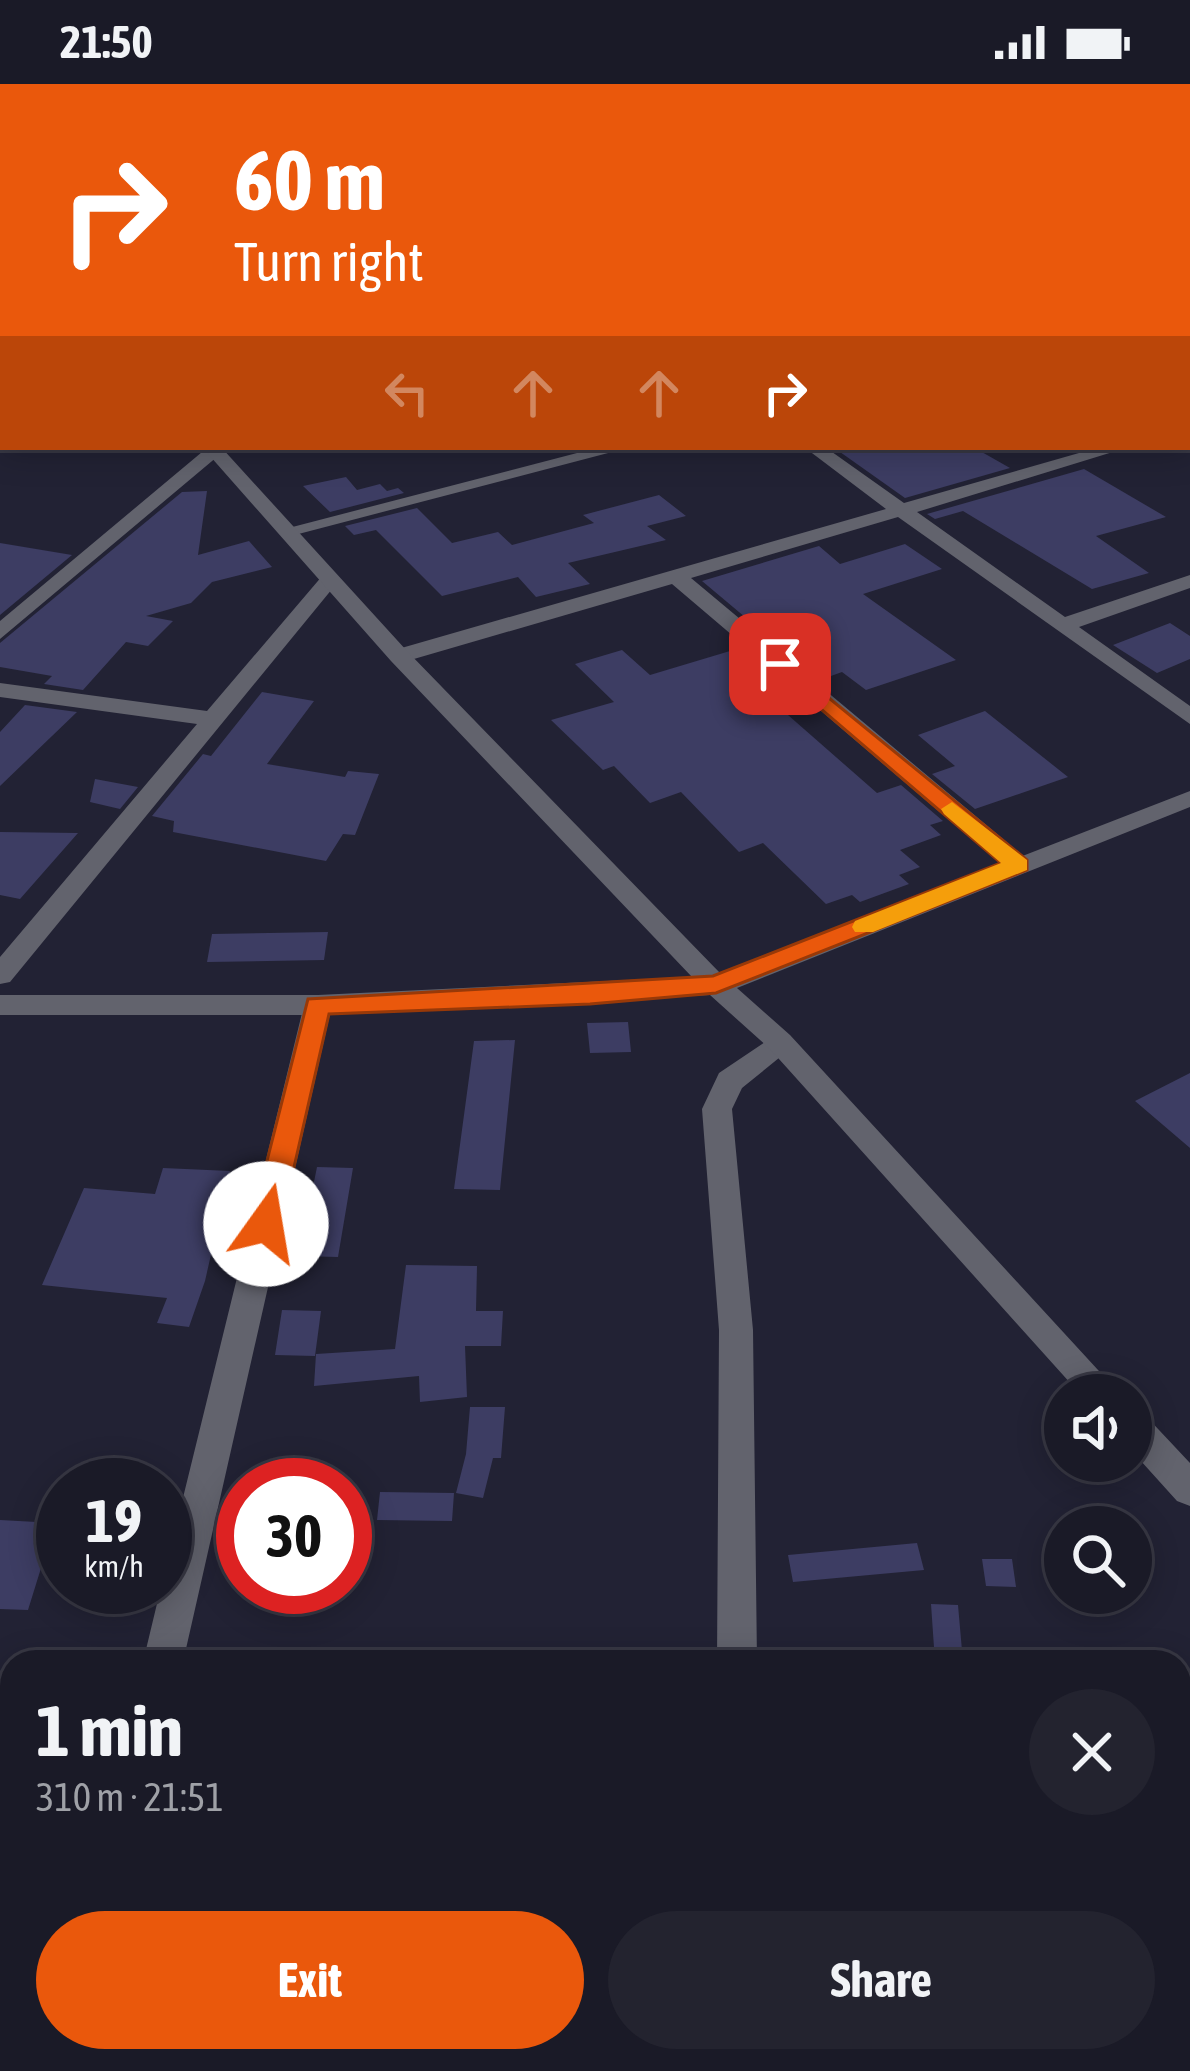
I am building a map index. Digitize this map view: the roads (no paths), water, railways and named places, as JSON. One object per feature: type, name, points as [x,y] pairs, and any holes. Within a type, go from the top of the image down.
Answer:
[{"type":"street","points":[[0,632],[212,450]]},
{"type":"street","points":[[214,450],[399,656],[716,985],[780,1042],[1084,1374]]},
{"type":"street","points":[[287,531],[610,450]]},
{"type":"street","points":[[817,450],[1190,717]]},
{"type":"street","points":[[399,656],[1110,450]]},
{"type":"street","points":[[678,578],[1018,865]]},
{"type":"street","points":[[0,975],[330,579]]},
{"type":"street","points":[[1066,624],[1190,581]]},
{"type":"street","points":[[0,690],[213,719]]},
{"type":"street","points":[[0,1006],[318,1005],[590,995],[716,985],[1190,798]]},
{"type":"street","points":[[166,1650],[318,1005]]},
{"type":"street","points":[[737,1650],[736,1330],[717,1109],[730,1081],[780,1042]]},
{"type":"street","points":[[1152,1448],[1190,1489]]}]
